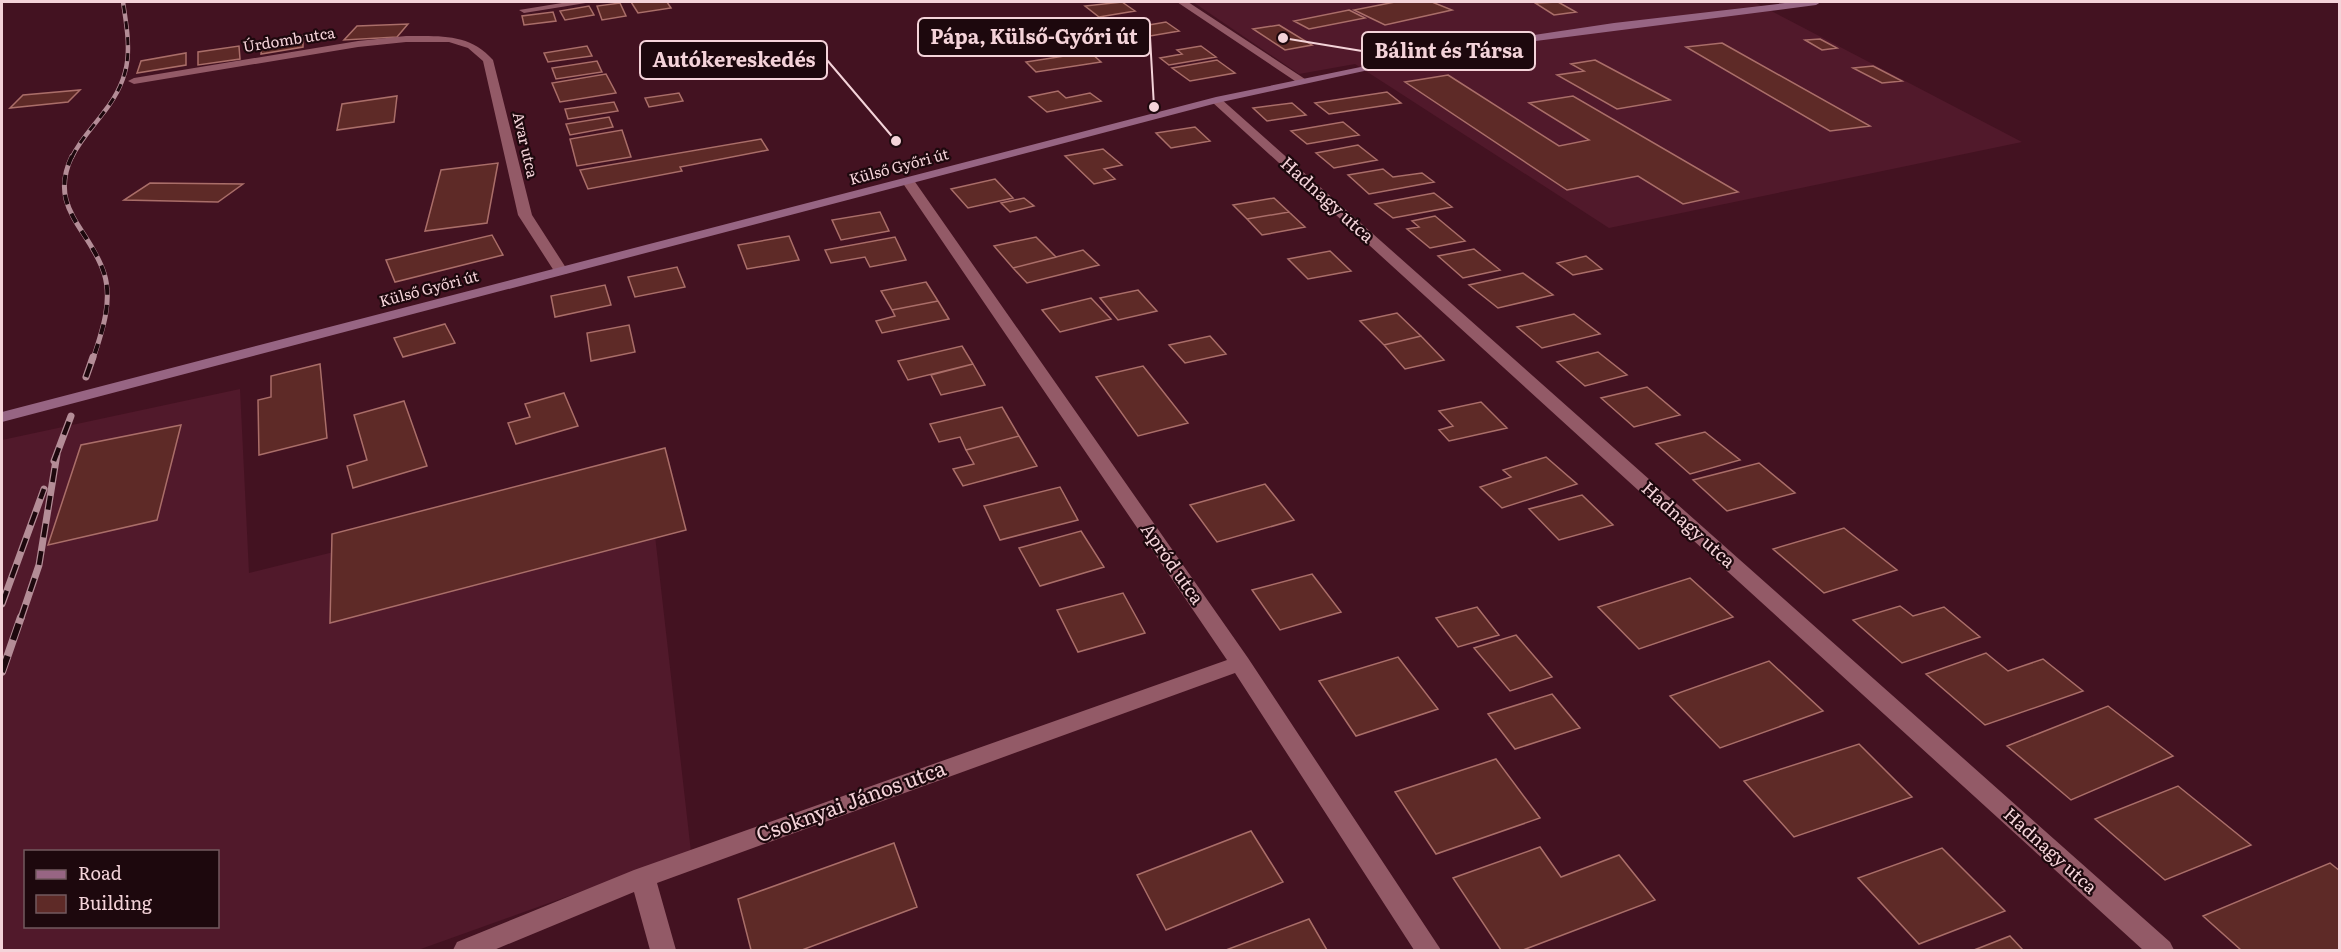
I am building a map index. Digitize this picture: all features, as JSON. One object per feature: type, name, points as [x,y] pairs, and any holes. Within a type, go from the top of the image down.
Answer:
[{"type":"main road","name":"Külső Győri út","points":[[2,417],[1216,100],[1410,58],[1524,39],[1642,21],[1816,2]]},
{"type":"street","points":[[524,10],[587,2]]},
{"type":"street","points":[[1182,2],[1302,81]]},
{"type":"street","name":"Úrdomb utca","points":[[134,81],[358,44],[406,39],[450,39]]},
{"type":"street","name":"Avar utca","points":[[450,39],[472,46],[488,60],[525,215],[561,271]]},
{"type":"street","name":"Hadnagy utca","points":[[1216,100],[2161,951]]},
{"type":"street","name":"Apród utca","points":[[908,182],[1240,663],[1428,951]]},
{"type":"street","name":"Csoknyai János utca","points":[[466,951],[643,877],[1240,663]]},
{"type":"street","points":[[643,877],[663,951]]},
{"type":"shaded area","points":[[1193,2],[1764,2],[1756,3],[2022,142],[1609,228],[1355,64],[1299,74]]},
{"type":"shaded area","points":[[240,389],[249,573],[648,474],[691,852],[418,950],[2,950],[2,440]]},
{"type":"building","points":[[631,2],[667,2],[671,8],[638,13]]},
{"type":"building","points":[[1122,2],[1135,11],[1099,17],[1085,6]]},
{"type":"building","points":[[1395,2],[1432,2],[1452,10],[1385,25],[1354,10]]},
{"type":"building","points":[[1558,2],[1576,12],[1554,15],[1535,3]]},
{"type":"building","points":[[620,3],[626,16],[602,20],[597,6]]},
{"type":"building","points":[[589,6],[594,15],[565,20],[560,11]]},
{"type":"building","points":[[1349,10],[1365,18],[1309,29],[1294,21]]},
{"type":"building","points":[[553,12],[556,21],[524,25],[522,16]]},
{"type":"building","points":[[1166,22],[1179,31],[1150,36],[1137,27]]},
{"type":"building","points":[[408,24],[397,37],[344,40],[357,26]]},
{"type":"building","points":[[1279,25],[1312,45],[1285,50],[1253,29]]},
{"type":"building","points":[[303,36],[303,47],[261,54],[262,43]]},
{"type":"building","points":[[1820,39],[1837,48],[1822,50],[1805,40]]},
{"type":"building","points":[[1722,43],[1870,126],[1830,131],[1686,47]]},
{"type":"building","points":[[239,46],[240,59],[198,65],[198,52]]},
{"type":"building","points":[[587,46],[592,56],[548,62],[544,53]]},
{"type":"building","points":[[1201,46],[1216,57],[1169,65],[1160,58],[1182,54],[1177,50]]},
{"type":"building","points":[[1090,52],[1101,62],[1036,72],[1026,62]]},
{"type":"building","points":[[186,53],[186,65],[137,73],[141,61]]},
{"type":"building","points":[[1217,60],[1235,73],[1190,81],[1172,68]]},
{"type":"building","points":[[1595,60],[1670,100],[1617,109],[1557,75],[1584,71],[1571,64]]},
{"type":"building","points":[[597,61],[602,72],[556,79],[552,68]]},
{"type":"building","points":[[1873,66],[1902,81],[1882,83],[1853,68]]},
{"type":"building","points":[[606,74],[616,93],[560,102],[552,83]]},
{"type":"building","points":[[1448,75],[1559,146],[1589,140],[1529,103],[1573,96],[1738,192],[1683,204],[1638,176],[1567,190],[1405,82]]},
{"type":"building","points":[[80,90],[68,102],[10,108],[23,95]]},
{"type":"building","points":[[1058,91],[1066,98],[1090,93],[1101,101],[1047,112],[1029,97]]},
{"type":"building","points":[[1387,92],[1401,103],[1329,114],[1315,103]]},
{"type":"building","points":[[679,93],[683,101],[649,107],[645,98]]},
{"type":"building","points":[[397,96],[394,122],[337,130],[342,104]]},
{"type":"building","points":[[614,102],[618,111],[568,119],[565,109]]},
{"type":"building","points":[[1292,103],[1306,115],[1267,121],[1253,108]]},
{"type":"building","points":[[609,117],[613,127],[570,135],[566,124]]},
{"type":"building","points":[[1343,122],[1359,135],[1307,144],[1291,131]]},
{"type":"building","points":[[1195,127],[1210,141],[1171,148],[1156,133]]},
{"type":"building","points":[[622,130],[631,157],[577,166],[570,139]]},
{"type":"building","points":[[761,139],[768,150],[680,167],[682,171],[588,189],[580,170]]},
{"type":"building","points":[[1358,145],[1377,160],[1334,168],[1316,153]]},
{"type":"building","points":[[1103,149],[1122,165],[1104,169],[1115,179],[1094,184],[1065,156]]},
{"type":"building","points":[[498,163],[487,223],[425,231],[441,170]]},
{"type":"building","points":[[1383,169],[1393,177],[1422,173],[1434,182],[1369,194],[1348,175]]},
{"type":"building","points":[[995,179],[1013,198],[968,208],[951,189]]},
{"type":"building","points":[[150,183],[243,184],[218,202],[124,200]]},
{"type":"building","points":[[1434,193],[1452,207],[1393,218],[1375,204]]},
{"type":"building","points":[[1024,198],[1034,206],[1010,212],[1001,203]]},
{"type":"building","points":[[1274,198],[1289,212],[1247,219],[1233,205]]},
{"type":"building","points":[[880,212],[889,231],[841,240],[832,220]]},
{"type":"building","points":[[1289,212],[1305,227],[1262,235],[1247,219]]},
{"type":"building","points":[[1435,216],[1465,241],[1430,248],[1407,229],[1419,227],[1412,221]]},
{"type":"building","points":[[492,235],[503,255],[395,282],[386,260]]},
{"type":"building","points":[[789,236],[799,260],[747,269],[738,245]]},
{"type":"building","points":[[895,237],[906,260],[870,267],[865,257],[831,263],[825,250]]},
{"type":"building","points":[[1036,237],[1056,257],[1013,268],[994,246]]},
{"type":"building","points":[[1474,249],[1500,270],[1463,278],[1438,256]]},
{"type":"building","points":[[1083,250],[1099,265],[1027,283],[1013,268]]},
{"type":"building","points":[[1330,251],[1351,271],[1308,279],[1288,259]]},
{"type":"building","points":[[1586,256],[1602,269],[1573,275],[1557,263]]},
{"type":"building","points":[[677,267],[685,287],[635,297],[628,277]]},
{"type":"building","points":[[1523,273],[1553,295],[1498,308],[1469,285]]},
{"type":"building","points":[[926,282],[938,301],[892,310],[881,291]]},
{"type":"building","points":[[605,285],[611,305],[555,317],[551,296]]},
{"type":"building","points":[[1138,290],[1157,311],[1118,320],[1100,298]]},
{"type":"building","points":[[1091,298],[1111,319],[1060,332],[1042,310]]},
{"type":"building","points":[[938,301],[949,319],[882,333],[876,321],[895,316],[892,310]]},
{"type":"building","points":[[1397,313],[1421,336],[1384,345],[1360,321]]},
{"type":"building","points":[[1574,314],[1600,334],[1542,348],[1517,327]]},
{"type":"building","points":[[445,324],[455,343],[403,357],[394,338]]},
{"type":"building","points":[[629,325],[635,352],[591,361],[587,333]]},
{"type":"building","points":[[1210,336],[1226,354],[1185,363],[1169,345]]},
{"type":"building","points":[[1421,336],[1444,360],[1405,369],[1384,345]]},
{"type":"building","points":[[962,346],[973,364],[908,380],[898,361]]},
{"type":"building","points":[[1598,352],[1627,375],[1585,386],[1557,362]]},
{"type":"building","points":[[320,364],[327,438],[259,455],[258,400],[271,397],[271,376]]},
{"type":"building","points":[[973,364],[985,385],[941,395],[931,375]]},
{"type":"building","points":[[1143,366],[1188,423],[1138,436],[1096,377]]},
{"type":"building","points":[[1647,387],[1680,415],[1634,427],[1601,398]]},
{"type":"building","points":[[564,393],[578,426],[516,444],[508,423],[530,417],[525,404]]},
{"type":"building","points":[[404,401],[427,466],[353,488],[347,466],[367,460],[354,415]]},
{"type":"building","points":[[1481,402],[1507,428],[1449,441],[1439,430],[1453,426],[1439,411]]},
{"type":"building","points":[[1002,407],[1019,436],[966,450],[960,437],[939,442],[930,424]]},
{"type":"building","points":[[181,425],[157,520],[48,545],[81,445]]},
{"type":"building","points":[[1705,432],[1740,460],[1690,474],[1656,444]]},
{"type":"building","points":[[1019,436],[1037,466],[963,486],[953,469],[974,464],[966,450]]},
{"type":"building","points":[[665,448],[686,530],[330,623],[332,534]]},
{"type":"building","points":[[1546,457],[1577,484],[1502,508],[1480,487],[1511,477],[1503,470]]},
{"type":"building","points":[[1759,463],[1795,493],[1727,511],[1693,480]]},
{"type":"building","points":[[1265,484],[1294,520],[1217,542],[1190,505]]},
{"type":"building","points":[[1060,487],[1078,520],[1000,540],[984,506]]},
{"type":"building","points":[[1582,495],[1613,525],[1559,540],[1529,509]]},
{"type":"building","points":[[1844,528],[1897,570],[1824,593],[1773,549]]},
{"type":"building","points":[[1081,531],[1104,567],[1040,586],[1019,548]]},
{"type":"building","points":[[1312,574],[1341,612],[1280,630],[1252,590]]},
{"type":"building","points":[[1690,578],[1733,617],[1639,649],[1598,607]]},
{"type":"building","points":[[1123,593],[1145,633],[1078,652],[1057,610]]},
{"type":"building","points":[[1900,606],[1913,616],[1944,607],[1980,637],[1902,663],[1853,620]]},
{"type":"building","points":[[1477,607],[1499,635],[1458,647],[1436,618]]},
{"type":"building","points":[[1516,635],[1552,677],[1510,691],[1474,648]]},
{"type":"building","points":[[1986,653],[2008,671],[2043,659],[2083,691],[1985,725],[1926,674]]},
{"type":"building","points":[[1398,657],[1438,709],[1356,736],[1319,681]]},
{"type":"building","points":[[1769,661],[1823,711],[1720,748],[1670,696]]},
{"type":"building","points":[[1552,694],[1580,728],[1515,749],[1488,714]]},
{"type":"building","points":[[2108,706],[2173,756],[2071,800],[2007,746]]},
{"type":"building","points":[[1859,744],[1912,797],[1794,837],[1744,781]]},
{"type":"building","points":[[1496,759],[1540,818],[1436,854],[1395,792]]},
{"type":"building","points":[[2178,786],[2251,845],[2165,880],[2095,819]]},
{"type":"building","points":[[1251,831],[1283,882],[1166,930],[1137,875]]},
{"type":"building","points":[[894,843],[917,907],[802,950],[751,950],[738,899]]},
{"type":"building","points":[[1540,847],[1561,877],[1619,855],[1655,900],[1523,950],[1501,950],[1453,878]]},
{"type":"building","points":[[1942,848],[2005,911],[1919,944],[1858,878]]},
{"type":"building","points":[[2330,863],[2340,871],[2340,950],[2241,950],[2203,916]]},
{"type":"building","points":[[1309,919],[1327,950],[1226,950]]},
{"type":"building","points":[[2010,936],[2023,950],[1974,950]]},
{"type":"railway","points":[[72,157],[121,85],[128,47],[123,2]]},
{"type":"railway","points":[[72,156],[64,190],[67,204],[73,218],[98,257],[106,284],[107,305],[93,359]]},
{"type":"railway","points":[[86,377],[93,357]]},
{"type":"railway","points":[[54,461],[71,416]]},
{"type":"railway","points":[[21,618],[39,565],[57,454]]},
{"type":"railway","points":[[2,604],[44,489]]},
{"type":"railway","points":[[2,672],[21,617]]},
{"type":"place","name":"Bálint és Társa","points":[[1283,38]]},
{"type":"place","name":"Pápa, Külső-Győri út","points":[[1154,107]]},
{"type":"place","name":"Autókereskedés","points":[[896,141]]}]
